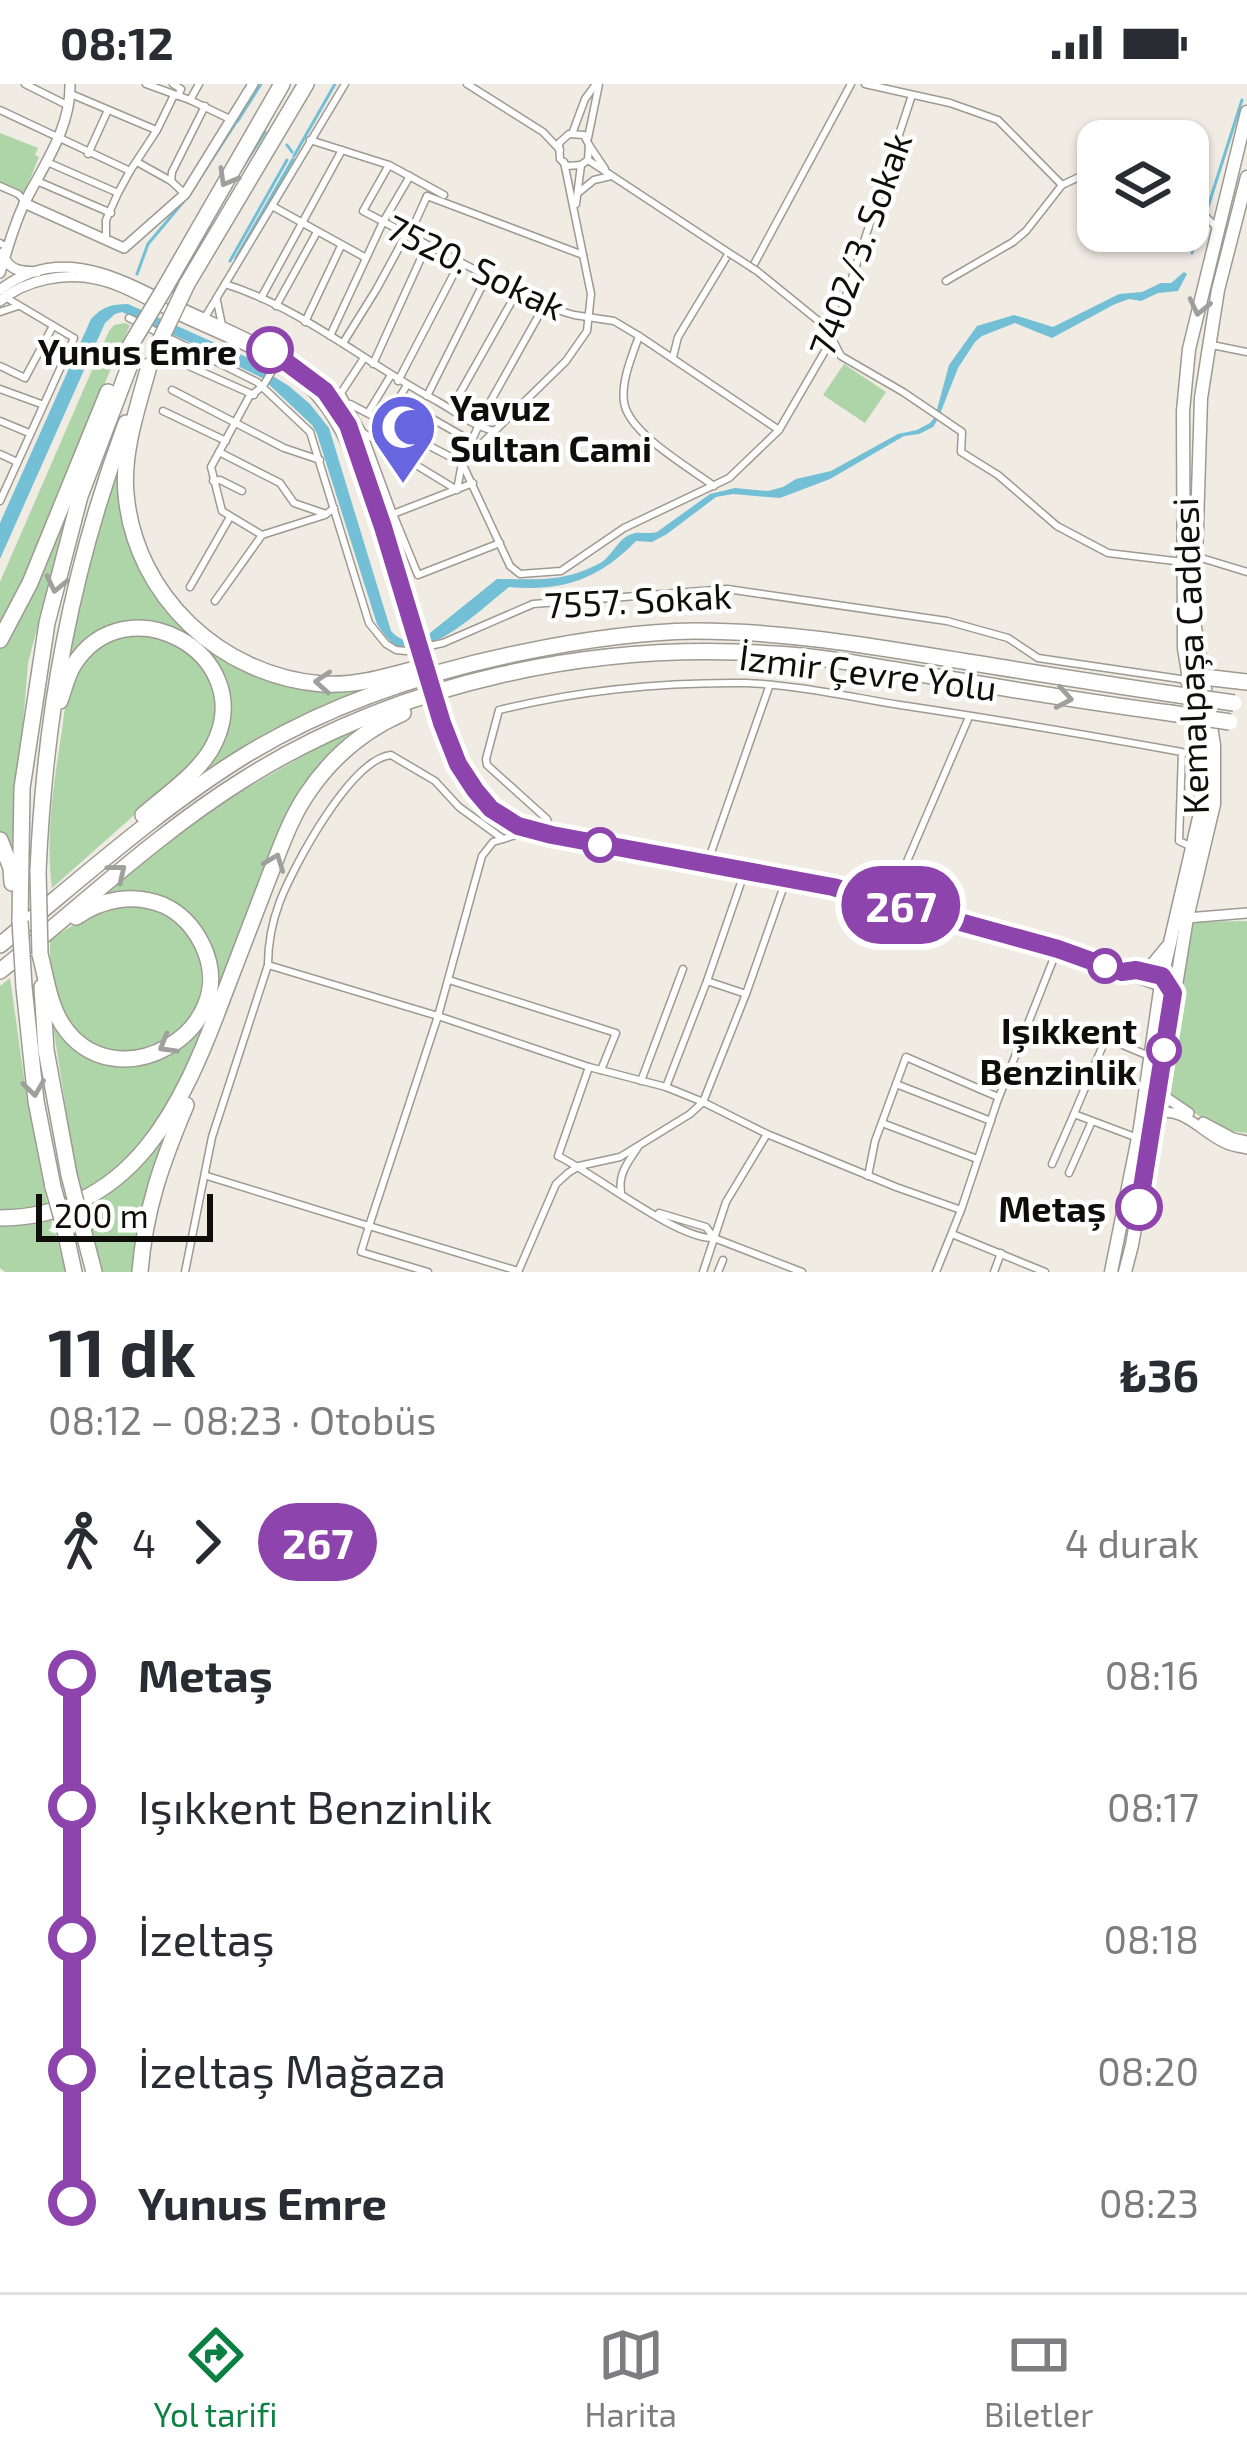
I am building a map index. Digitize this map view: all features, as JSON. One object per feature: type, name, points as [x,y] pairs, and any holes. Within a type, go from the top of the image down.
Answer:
[{"type":"highway","points":[[0,640],[36,569],[106,394],[282,84]]},
{"type":"highway","points":[[94,1272],[69,1175],[34,951],[57,667],[87,535],[157,347],[187,284],[306,84]]},
{"type":"highway","points":[[74,1272],[36,1102],[24,987],[27,920],[22,788],[47,623],[76,509],[130,352]]},
{"type":"highway","points":[[149,366],[127,460],[126,494],[134,536],[164,596],[186,622],[248,666],[307,681],[357,682],[470,654],[602,636]]},
{"type":"highway","points":[[49,732],[74,664],[104,638],[127,629],[167,632],[191,644],[208,663],[221,693],[218,737],[205,759],[60,896]]},
{"type":"highway","name":"İzmir Çevre Yolu","points":[[0,942],[190,791],[323,714],[453,667],[602,636],[697,632],[800,638],[1240,704]]},
{"type":"highway","name":"İzmir Çevre Yolu","points":[[0,971],[34,951],[181,823],[239,782],[313,741],[386,710],[461,684],[534,668],[679,652],[805,656],[1239,723]]},
{"type":"highway","points":[[0,1218],[67,1208],[102,1189],[137,1159],[166,1123],[189,1083],[293,818],[320,776],[350,746],[411,709],[492,684],[615,658]]},
{"type":"highway","points":[[1196,679],[1247,682]]},
{"type":"highway","points":[[0,840],[11,868],[13,893],[27,920]]},
{"type":"highway","points":[[148,900],[182,916],[198,936],[210,967],[207,1000],[197,1021],[168,1048],[144,1057],[106,1057],[76,1041],[59,1019],[34,951],[82,913],[104,902],[148,900]]},
{"type":"highway","points":[[140,1272],[160,1168],[202,1067],[233,972]]},
{"type":"main road","points":[[25,202],[124,248],[185,194],[253,84]]},
{"type":"main road","points":[[6,291],[2,257],[58,140],[71,89]]},
{"type":"main road","name":"Kemalpaşa Caddesi","points":[[1125,1272],[1155,1114],[1170,942],[1201,809],[1183,411],[1190,349],[1247,112]]},
{"type":"main road","name":"Kemalpaşa Caddesi","points":[[1189,560],[1208,344],[1247,177]]},
{"type":"main road","points":[[2,257],[17,270],[86,268],[113,275],[203,323],[224,328],[276,363]]},
{"type":"main road","points":[[6,291],[37,272]]},
{"type":"main road","points":[[6,291],[71,276],[99,279],[162,300],[325,391],[348,425],[458,764],[491,809],[518,826],[787,877],[1167,983]]},
{"type":"main road","name":"Kemalpaşa Caddesi","points":[[1111,1272],[1139,1133],[1154,1024],[1187,918],[1214,804],[1214,746],[1196,679]]},
{"type":"main road","points":[[1187,918],[1247,913]]},
{"type":"main road","points":[[1122,972],[1147,968],[1170,942]]},
{"type":"main road","points":[[1136,970],[1167,983]]},
{"type":"main road","points":[[1122,972],[1150,991],[1154,1024]]},
{"type":"main road","points":[[1157,1092],[1247,1145]]},
{"type":"main road","points":[[1139,1133],[1163,1111],[1181,1114],[1227,1144],[1247,1145]]},
{"type":"street","points":[[25,84],[68,106]]},
{"type":"street","points":[[146,84],[232,120]]},
{"type":"street","points":[[106,239],[106,220],[118,193],[181,89],[173,84]]},
{"type":"street","points":[[190,100],[199,84]]},
{"type":"street","points":[[203,323],[345,84]]},
{"type":"street","points":[[467,84],[479,87],[543,132],[560,150]]},
{"type":"street","points":[[463,464],[583,339],[591,294],[559,143],[570,135],[585,99],[598,84]]},
{"type":"street","points":[[575,207],[598,84]]},
{"type":"street","points":[[752,268],[851,84]]},
{"type":"street","points":[[865,84],[950,103],[998,120],[1062,185]]},
{"type":"street","points":[[71,89],[157,130]]},
{"type":"street","name":"7402/3. Sokak","points":[[500,543],[510,566],[520,574],[561,572],[624,528],[729,478],[779,430],[832,339],[913,95]]},
{"type":"street","points":[[171,181],[205,106]]},
{"type":"street","points":[[0,110],[130,171]]},
{"type":"street","points":[[88,154],[108,110]]},
{"type":"street","points":[[543,132],[584,135],[611,176]]},
{"type":"street","points":[[310,140],[388,165],[429,192],[583,254]]},
{"type":"street","points":[[261,298],[342,150]]},
{"type":"street","points":[[47,162],[118,193]]},
{"type":"street","points":[[137,162],[185,194]]},
{"type":"street","points":[[564,162],[574,167],[584,163],[611,176],[752,268],[826,327],[842,356],[962,433],[962,452],[998,475],[1057,526],[1108,553],[1189,560],[1247,572]]},
{"type":"street","name":"7520. Sokak","points":[[388,165],[363,212],[544,306],[614,321],[779,430]]},
{"type":"street","points":[[330,336],[410,176]]},
{"type":"street","points":[[578,193],[594,180],[611,176]]},
{"type":"street","points":[[946,280],[1013,242],[1062,185],[1077,178]]},
{"type":"street","points":[[37,181],[111,213]]},
{"type":"street","points":[[0,186],[25,202]]},
{"type":"street","points":[[429,192],[444,195]]},
{"type":"street","points":[[343,344],[429,192]]},
{"type":"street","points":[[272,206],[366,258]]},
{"type":"street","points":[[1209,219],[1218,229]]},
{"type":"street","points":[[276,306],[317,232]]},
{"type":"street","points":[[373,364],[427,245]]},
{"type":"street","points":[[304,322],[341,246]]},
{"type":"street","points":[[673,357],[678,338],[729,253]]},
{"type":"street","points":[[368,413],[399,380],[460,262]]},
{"type":"street","points":[[234,272],[261,298],[478,426],[495,431]]},
{"type":"street","points":[[427,396],[487,276]]},
{"type":"street","points":[[223,288],[252,292]]},
{"type":"street","points":[[0,501],[74,338],[18,305],[6,291]]},
{"type":"street","points":[[452,409],[517,292]]},
{"type":"street","points":[[190,313],[214,302]]},
{"type":"street","points":[[214,302],[224,328]]},
{"type":"street","points":[[0,312],[18,305]]},
{"type":"street","points":[[457,490],[478,426],[544,306]]},
{"type":"street","name":"7557. Sokak","points":[[129,318],[262,386],[310,432],[330,511],[369,623],[396,650],[443,643],[533,604],[727,589],[947,621],[1008,638],[1037,658],[1196,679]]},
{"type":"street","points":[[0,366],[26,378],[53,326]]},
{"type":"street","points":[[638,336],[624,393],[628,415],[650,439],[714,486]]},
{"type":"street","points":[[1208,344],[1247,352]]},
{"type":"street","points":[[346,402],[463,464],[500,543],[418,575],[362,432],[341,393],[364,358]]},
{"type":"street","points":[[182,363],[254,395]]},
{"type":"street","points":[[262,535],[222,511],[211,467],[249,397],[276,363]]},
{"type":"street","points":[[388,422],[398,400],[399,380]]},
{"type":"street","points":[[0,388],[43,405]]},
{"type":"street","points":[[172,390],[284,448],[320,460]]},
{"type":"street","points":[[398,400],[471,441]]},
{"type":"street","points":[[163,411],[226,441]]},
{"type":"street","points":[[0,421],[29,433]]},
{"type":"street","points":[[362,432],[457,490]]},
{"type":"street","points":[[220,452],[280,483],[294,503],[330,511]]},
{"type":"street","points":[[0,454],[17,462]]},
{"type":"street","points":[[213,481],[242,491]]},
{"type":"street","points":[[393,514],[473,483]]},
{"type":"street","points":[[215,601],[262,535],[330,511]]},
{"type":"street","points":[[190,586],[230,517]]},
{"type":"street","points":[[552,835],[547,819],[487,765],[496,713],[551,697],[687,684],[770,686],[1182,752],[1179,842],[1192,847]]},
{"type":"street","points":[[706,864],[770,686]]},
{"type":"street","points":[[890,902],[969,716]]},
{"type":"street","points":[[185,1272],[212,1137],[268,965],[268,944],[280,901],[311,839],[341,794],[368,764],[383,755],[396,757],[435,781],[502,839]]},
{"type":"street","points":[[428,1272],[361,1252],[449,980],[482,856],[493,842],[533,830]]},
{"type":"street","points":[[666,1088],[745,870]]},
{"type":"street","points":[[206,1176],[519,1272],[556,1184],[579,1166],[620,1157],[703,1102],[787,877]]},
{"type":"street","points":[[936,1272],[1058,949]]},
{"type":"street","points":[[268,965],[666,1088],[766,1134],[961,1210]]},
{"type":"street","points":[[641,1081],[683,969]]},
{"type":"street","points":[[449,980],[616,1033],[601,1070]]},
{"type":"street","points":[[707,981],[746,994]]},
{"type":"street","points":[[1052,1164],[1106,1039],[1149,1057]]},
{"type":"street","points":[[868,1176],[906,1058],[1000,1097]]},
{"type":"street","points":[[589,1067],[558,1156],[674,1227],[802,1272]]},
{"type":"street","points":[[896,1084],[991,1121]]},
{"type":"street","points":[[1074,1114],[1139,1133]]},
{"type":"street","points":[[1069,1173],[1093,1121]]},
{"type":"street","points":[[882,1123],[977,1159]]},
{"type":"street","points":[[703,1272],[726,1202],[766,1134]]},
{"type":"street","points":[[621,1192],[625,1166],[642,1142]]},
{"type":"street","points":[[952,1234],[1045,1272]]},
{"type":"street","points":[[994,1272],[1002,1252]]},
{"type":"street","points":[[718,1272],[723,1260]]},
{"type":"street","points":[[772,1272],[776,1262]]},
{"type":"green space","points":[[0,133],[38,148],[35,155],[39,157],[23,196],[0,187]]},
{"type":"green space","points":[[130,325],[36,552],[0,625],[0,582],[109,331]]},
{"type":"green space","points":[[844,364],[886,392],[865,423],[823,395]]},
{"type":"green space","points":[[121,446],[143,573],[246,669],[374,687],[270,731],[178,789],[226,725],[200,648],[126,624],[67,667],[88,553]]},
{"type":"green space","points":[[77,478],[28,663],[12,860],[0,836],[0,646]]},
{"type":"green space","points":[[149,631],[188,647],[214,687],[217,717],[212,741],[52,888],[51,809],[70,682],[84,658],[100,646]]},
{"type":"green space","points":[[382,717],[351,736],[317,771],[187,1075],[153,1130],[117,1168],[79,1193],[51,1013],[90,1054],[169,1051],[213,985],[182,912],[102,896],[198,816],[329,741]]},
{"type":"green space","points":[[129,903],[162,914],[179,927],[198,956],[201,981],[191,1018],[175,1038],[119,1055],[85,1041],[60,1014],[52,988],[50,941],[87,917]]},
{"type":"green space","points":[[1247,921],[1247,1133],[1221,1130],[1161,1091],[1192,922]]},
{"type":"green space","points":[[10,978],[48,1206],[0,1213],[0,986]]},
{"type":"green space","points":[[178,1114],[144,1199],[134,1272],[101,1272],[84,1208],[108,1192]]},
{"type":"green space","points":[[51,1218],[66,1272],[5,1272],[0,1268],[0,1223]]},
{"type":"water","points":[[1184,272],[1178,291],[1115,304],[1052,338],[1015,323],[982,336],[958,368],[933,427],[904,436],[830,479],[780,498],[716,497],[667,534],[652,542],[636,541],[594,574],[563,585],[509,587],[447,635],[407,649],[393,644],[377,624],[312,425],[262,378],[122,312],[105,323],[0,559],[0,523],[91,319],[112,306],[128,304],[262,364],[310,404],[329,428],[391,631],[413,641],[429,637],[497,579],[575,574],[602,562],[629,535],[657,532],[710,494],[783,487],[831,471],[898,434],[930,423],[949,365],[977,326],[1014,315],[1053,327],[1119,294],[1171,283]]},
{"type":"waterway","points":[[237,122],[261,84]]},
{"type":"waterway","points":[[294,156],[335,84]]},
{"type":"waterway","points":[[1209,204],[1242,100]]},
{"type":"waterway","points":[[200,178],[235,124]]},
{"type":"waterway","points":[[241,170],[265,132]]},
{"type":"waterway","points":[[287,145],[292,152]]},
{"type":"waterway","points":[[236,258],[293,159]]},
{"type":"waterway","points":[[230,261],[287,160]]},
{"type":"waterway","points":[[173,292],[224,199]]},
{"type":"waterway","points":[[137,274],[148,244],[184,201]]},
{"type":"bus line","name":"267","points":[[270,350],[325,391],[348,425],[442,723],[458,764],[491,809],[518,826],[552,835],[833,887],[1058,949],[1122,972],[1162,976],[1173,993],[1139,1207]]},
{"type":"place","name":"Yunus Emre","points":[[270,350]]},
{"type":"place","name":"Yavuz Sultan Cami","points":[[403,486]]},
{"type":"place","name":"Işıkkent Benzinlik","points":[[1164,1050]]},
{"type":"place","name":"Metaş","points":[[1139,1207]]}]
